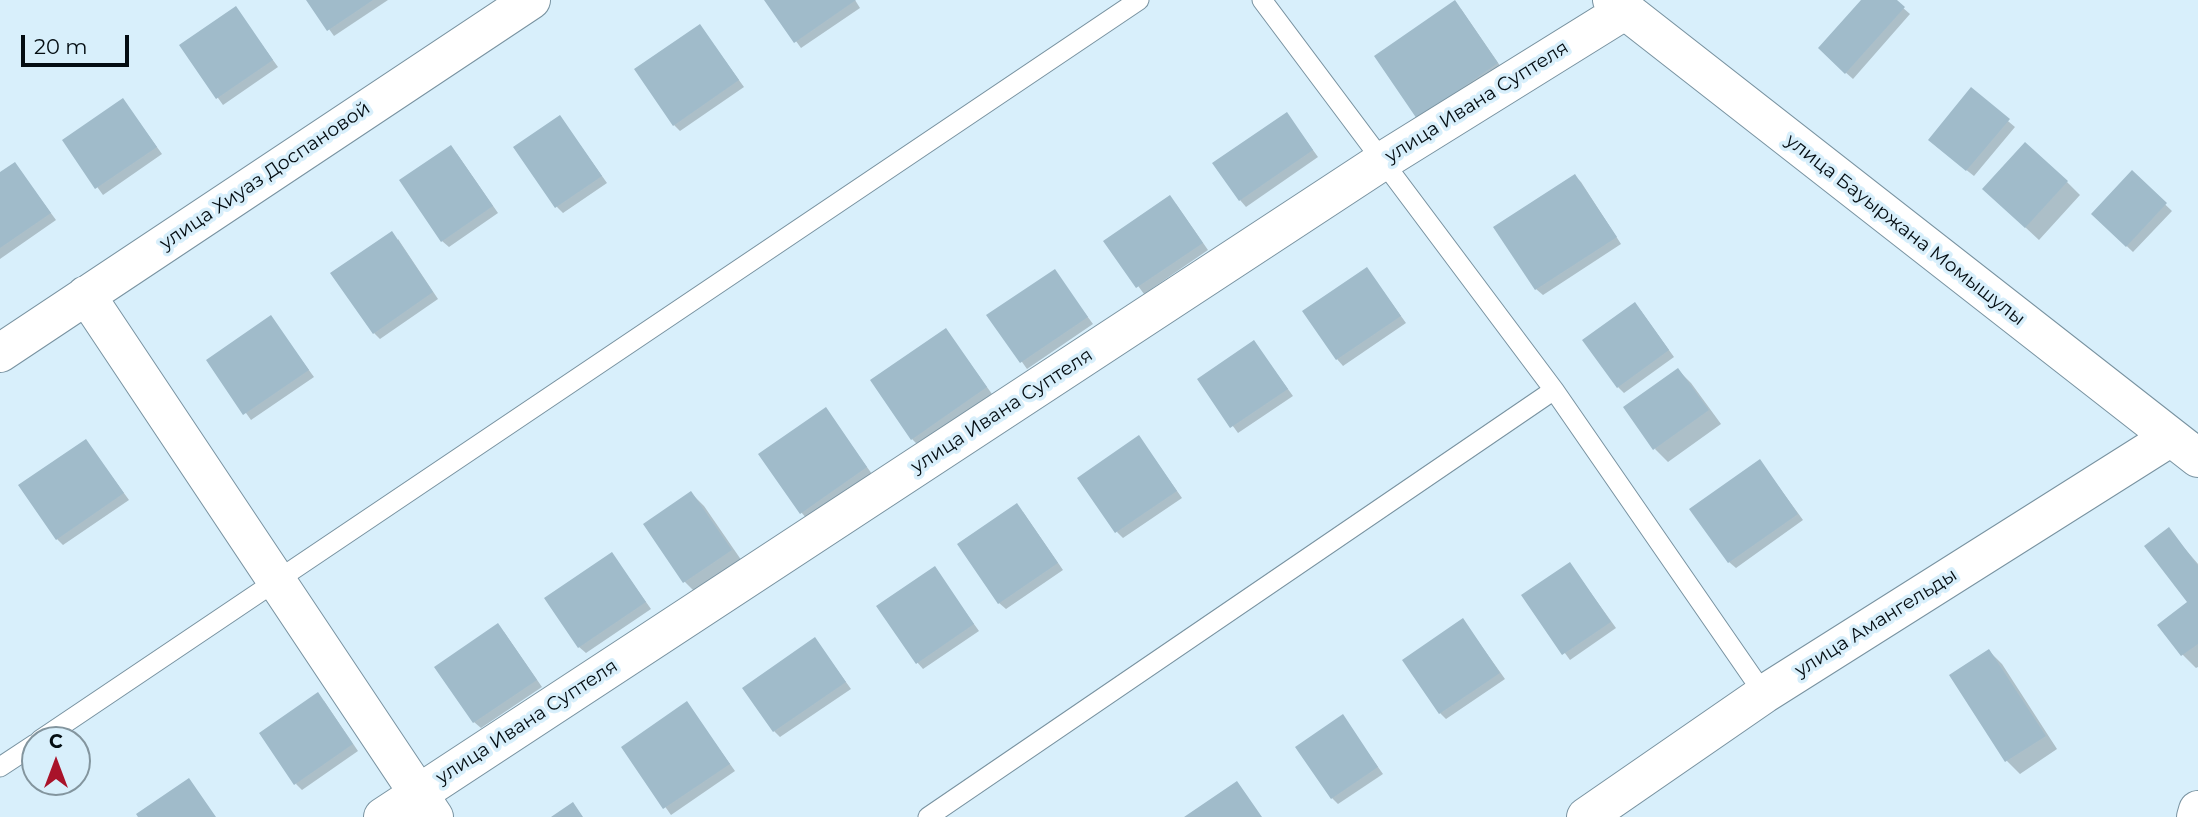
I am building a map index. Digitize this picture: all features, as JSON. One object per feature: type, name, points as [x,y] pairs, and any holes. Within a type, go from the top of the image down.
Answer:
[{"type":"street","name":"улица Хиуаз Доспановой","points":[[0,353],[531,0]]},
{"type":"street","name":"улица Ивана Суптеля","points":[[383,817],[426,805],[1381,162],[1618,6]]},
{"type":"street","name":"улица Бауыржана Момышулы","points":[[1618,6],[2185,448]]},
{"type":"street","points":[[86,295],[426,805]]},
{"type":"street","name":"улица Амангельды","points":[[1586,817],[1764,694],[2185,448]]},
{"type":"street","points":[[2196,817],[2198,810]]},
{"type":"lane","points":[[61,726],[1139,0]]},
{"type":"lane","points":[[1262,0],[1554,390],[1764,694]]},
{"type":"lane","points":[[928,817],[1554,390]]},
{"type":"lane","points":[[0,767],[21,753]]},
{"type":"building","points":[[306,0],[373,0],[327,31]]},
{"type":"building","points":[[764,0],[856,0],[794,43]]},
{"type":"building","points":[[1455,0],[1498,63],[1417,119],[1374,56]]},
{"type":"building","points":[[1861,0],[1897,0],[1905,7],[1845,74],[1818,48]]},
{"type":"building","points":[[236,6],[273,60],[216,99],[179,45]]},
{"type":"building","points":[[700,24],[739,80],[673,126],[634,69]]},
{"type":"building","points":[[1971,87],[2010,119],[1966,171],[1928,140]]},
{"type":"building","points":[[123,98],[157,147],[95,189],[62,140]]},
{"type":"building","points":[[1287,112],[1313,150],[1239,201],[1212,163]]},
{"type":"building","points":[[560,115],[602,176],[555,208],[513,147]]},
{"type":"building","points":[[2025,142],[2068,181],[2025,228],[1982,189]]},
{"type":"building","points":[[451,145],[493,206],[441,242],[399,180]]},
{"type":"building","points":[[15,162],[51,213],[0,248],[0,172]]},
{"type":"building","points":[[2132,170],[2167,203],[2126,247],[2091,214]]},
{"type":"building","points":[[1575,174],[1617,237],[1535,290],[1493,227]]},
{"type":"building","points":[[1170,195],[1203,243],[1136,288],[1103,241]]},
{"type":"building","points":[[392,231],[433,292],[373,334],[330,273]]},
{"type":"building","points":[[1367,267],[1401,316],[1336,360],[1302,311]]},
{"type":"building","points":[[1055,269],[1088,317],[1020,363],[986,315]]},
{"type":"building","points":[[1635,302],[1669,350],[1617,388],[1582,340]]},
{"type":"building","points":[[271,315],[309,370],[243,415],[206,360]]},
{"type":"building","points":[[946,328],[987,387],[911,440],[870,380]]},
{"type":"building","points":[[1254,340],[1288,389],[1230,428],[1197,379]]},
{"type":"building","points":[[1678,368],[1709,410],[1653,450],[1623,407]]},
{"type":"building","points":[[826,407],[867,467],[800,514],[758,454]]},
{"type":"building","points":[[1139,435],[1177,491],[1115,533],[1077,478]]},
{"type":"building","points":[[86,439],[124,493],[56,540],[18,485]]},
{"type":"building","points":[[1760,459],[1798,514],[1728,563],[1689,509]]},
{"type":"building","points":[[691,491],[732,550],[683,583],[643,524]]},
{"type":"building","points":[[1017,503],[1058,563],[998,604],[957,544]]},
{"type":"building","points":[[2169,527],[2198,566],[2198,644],[2181,656],[2157,625],[2187,602],[2144,546]]},
{"type":"building","points":[[612,552],[646,602],[578,648],[544,598]]},
{"type":"building","points":[[1570,562],[1611,622],[1562,655],[1521,595]]},
{"type":"building","points":[[935,566],[974,624],[916,664],[876,606]]},
{"type":"building","points":[[1463,618],[1500,673],[1439,714],[1402,660]]},
{"type":"building","points":[[498,623],[537,680],[473,723],[434,667]]},
{"type":"building","points":[[815,637],[846,682],[773,732],[742,688]]},
{"type":"building","points":[[1989,649],[2046,736],[2005,762],[1949,675]]},
{"type":"building","points":[[318,692],[353,744],[294,785],[259,733]]},
{"type":"building","points":[[687,701],[730,764],[663,809],[621,747]]},
{"type":"building","points":[[1343,714],[1378,767],[1331,799],[1295,747]]},
{"type":"building","points":[[189,778],[216,817],[138,817],[136,814]]},
{"type":"building","points":[[1237,781],[1262,817],[1184,817]]},
{"type":"building","points":[[573,802],[583,817],[551,817]]}]
